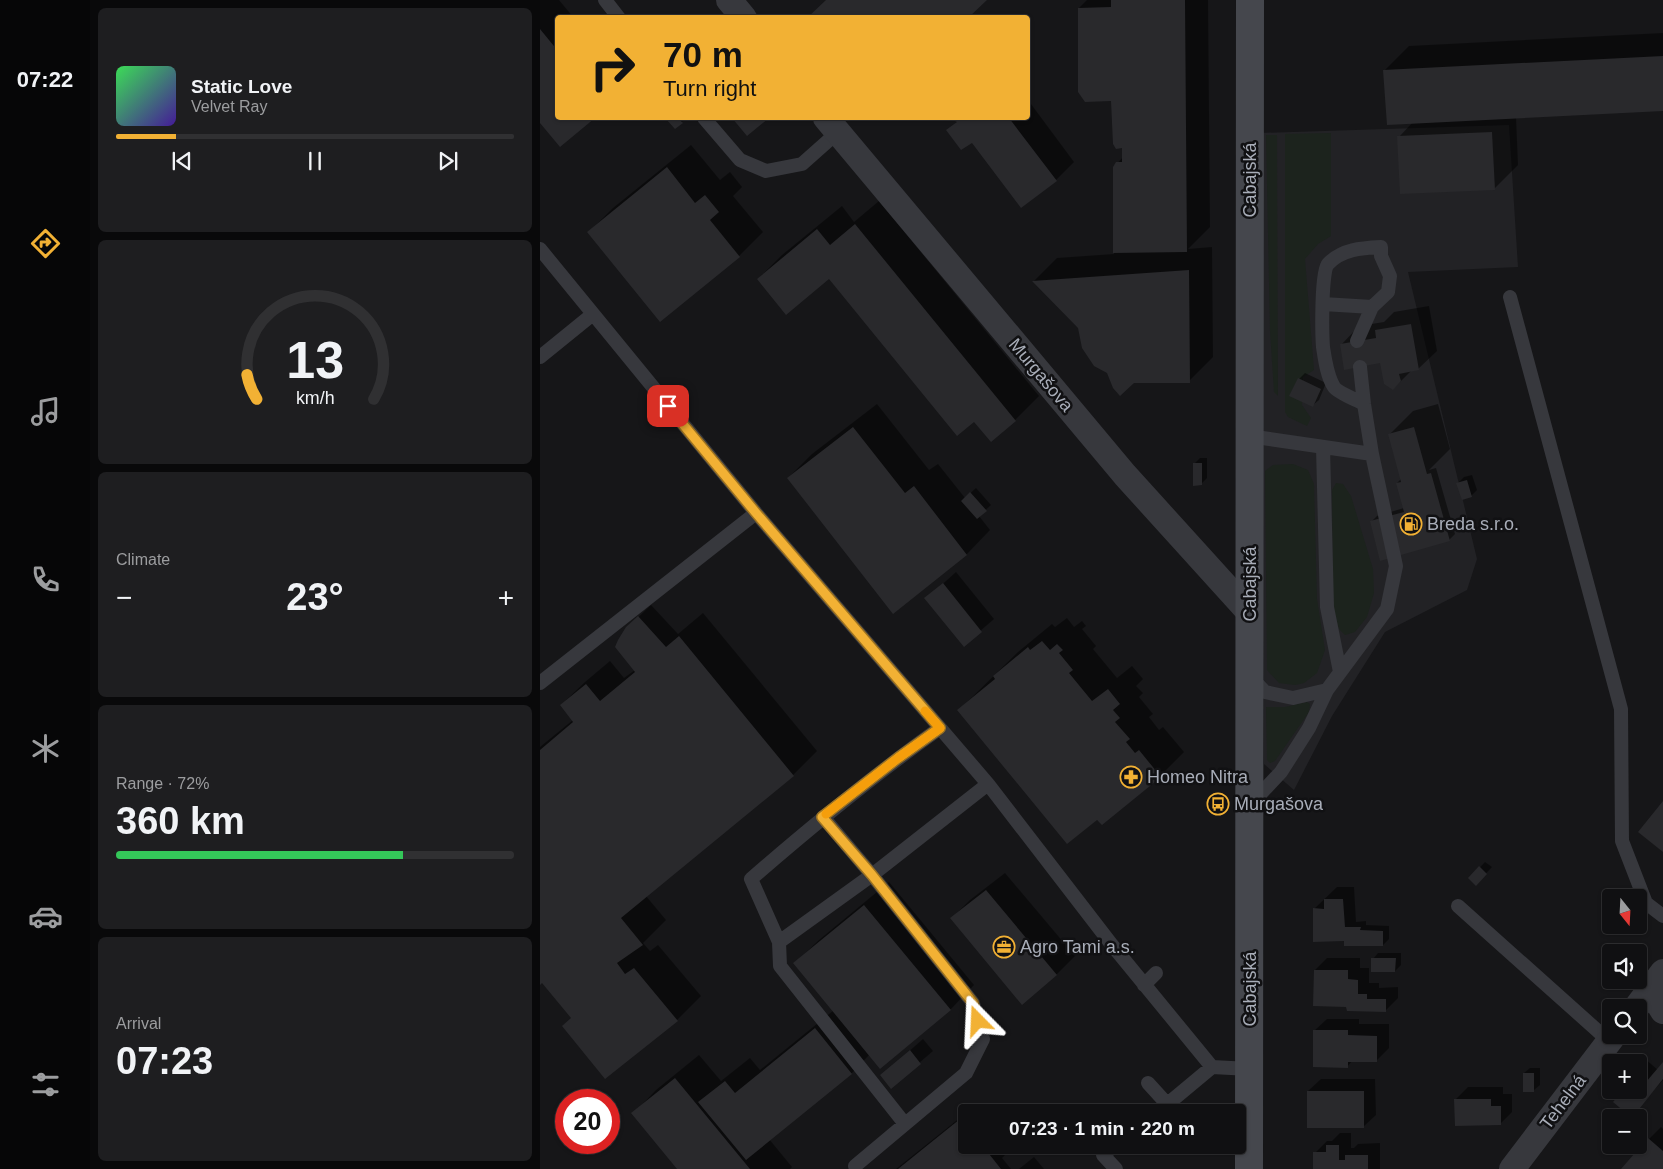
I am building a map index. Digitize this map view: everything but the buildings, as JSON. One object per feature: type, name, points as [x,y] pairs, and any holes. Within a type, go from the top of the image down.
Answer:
[{"type":"main road","name":"Cabajská","points":[[1249,1169],[1250,0]]},
{"type":"street","name":"Murgašova","points":[[832,125],[1125,475],[1250,613]]},
{"type":"street","name":"Tehelná","points":[[1512,1169],[1606,1044]]},
{"type":"lane","points":[[605,0],[618,15]]},
{"type":"lane","name":"Murgašova","points":[[706,120],[740,160],[766,171],[802,164],[832,125]]},
{"type":"lane","points":[[1357,341],[1372,307],[1388,292],[1390,276],[1380,256],[1381,247],[1359,248],[1342,254],[1327,265],[1323,279],[1323,346],[1328,372],[1335,389],[1364,404]]},
{"type":"lane","points":[[540,248],[756,513],[988,784],[1144,985],[1212,1067]]},
{"type":"lane","points":[[1510,297],[1621,709],[1622,841],[1646,903],[1663,916]]},
{"type":"lane","points":[[1324,304],[1372,307]]},
{"type":"lane","points":[[540,357],[593,314]]},
{"type":"lane","points":[[1250,804],[1281,772],[1309,728],[1327,690],[1387,609],[1396,566],[1372,454],[1360,367]]},
{"type":"lane","points":[[1249,436],[1372,454]]},
{"type":"lane","points":[[1323,447],[1327,607],[1340,672]]},
{"type":"lane","points":[[540,683],[756,513]]},
{"type":"lane","points":[[1250,675],[1265,692],[1293,698],[1327,690]]},
{"type":"lane","points":[[905,1124],[780,966],[779,942],[751,879],[822,817],[940,728]]},
{"type":"lane","points":[[779,942],[872,875],[988,784]]},
{"type":"lane","points":[[822,817],[872,875],[973,1003],[983,1039],[966,1073],[856,1166]]},
{"type":"lane","points":[[1458,906],[1602,1030]]},
{"type":"lane","points":[[1144,985],[1156,973]]},
{"type":"lane","points":[[1169,1104],[1212,1067],[1250,1068]]},
{"type":"lane","points":[[1148,1083],[1160,1104]]},
{"type":"lane","points":[[1104,1154],[1103,1155],[1116,1169]]},
{"type":"shaded area","points":[[1509,125],[1518,267],[1408,272],[1477,559],[1467,590],[1385,632],[1332,716],[1294,790],[1264,764],[1259,133]]},
{"type":"shaded area","points":[[1331,133],[1331,236],[1318,244],[1305,259],[1314,370],[1303,377],[1302,405],[1311,418],[1307,426],[1288,417],[1285,412],[1285,134]]},
{"type":"shaded area","points":[[1266,135],[1277,135],[1278,396],[1274,392],[1270,331]]},
{"type":"shaded area","points":[[1293,464],[1308,470],[1314,484],[1317,599],[1325,650],[1317,673],[1304,683],[1295,685],[1279,683],[1267,670],[1265,471],[1273,465]]},
{"type":"shaded area","points":[[1336,483],[1343,484],[1351,496],[1373,569],[1374,593],[1367,617],[1355,632],[1345,635],[1339,629],[1333,607],[1332,490]]},
{"type":"shaded area","points":[[1307,702],[1310,704],[1309,712],[1275,761],[1270,763],[1267,760],[1266,707],[1285,707]]},
{"type":"slow traffic","points":[[826,814],[940,728],[925,711]]},
{"type":"place","name":"Breda s.r.o.","points":[[1411,524]]},
{"type":"place","name":"Homeo Nitra","points":[[1131,777]]},
{"type":"place","name":"Murgašova","points":[[1218,804]]},
{"type":"place","name":"Agro Tami a.s.","points":[[1004,947]]},
{"type":"route","points":[[668,406],[756,513],[940,728],[822,817],[872,875],[973,1003],[978,1021]]}]
